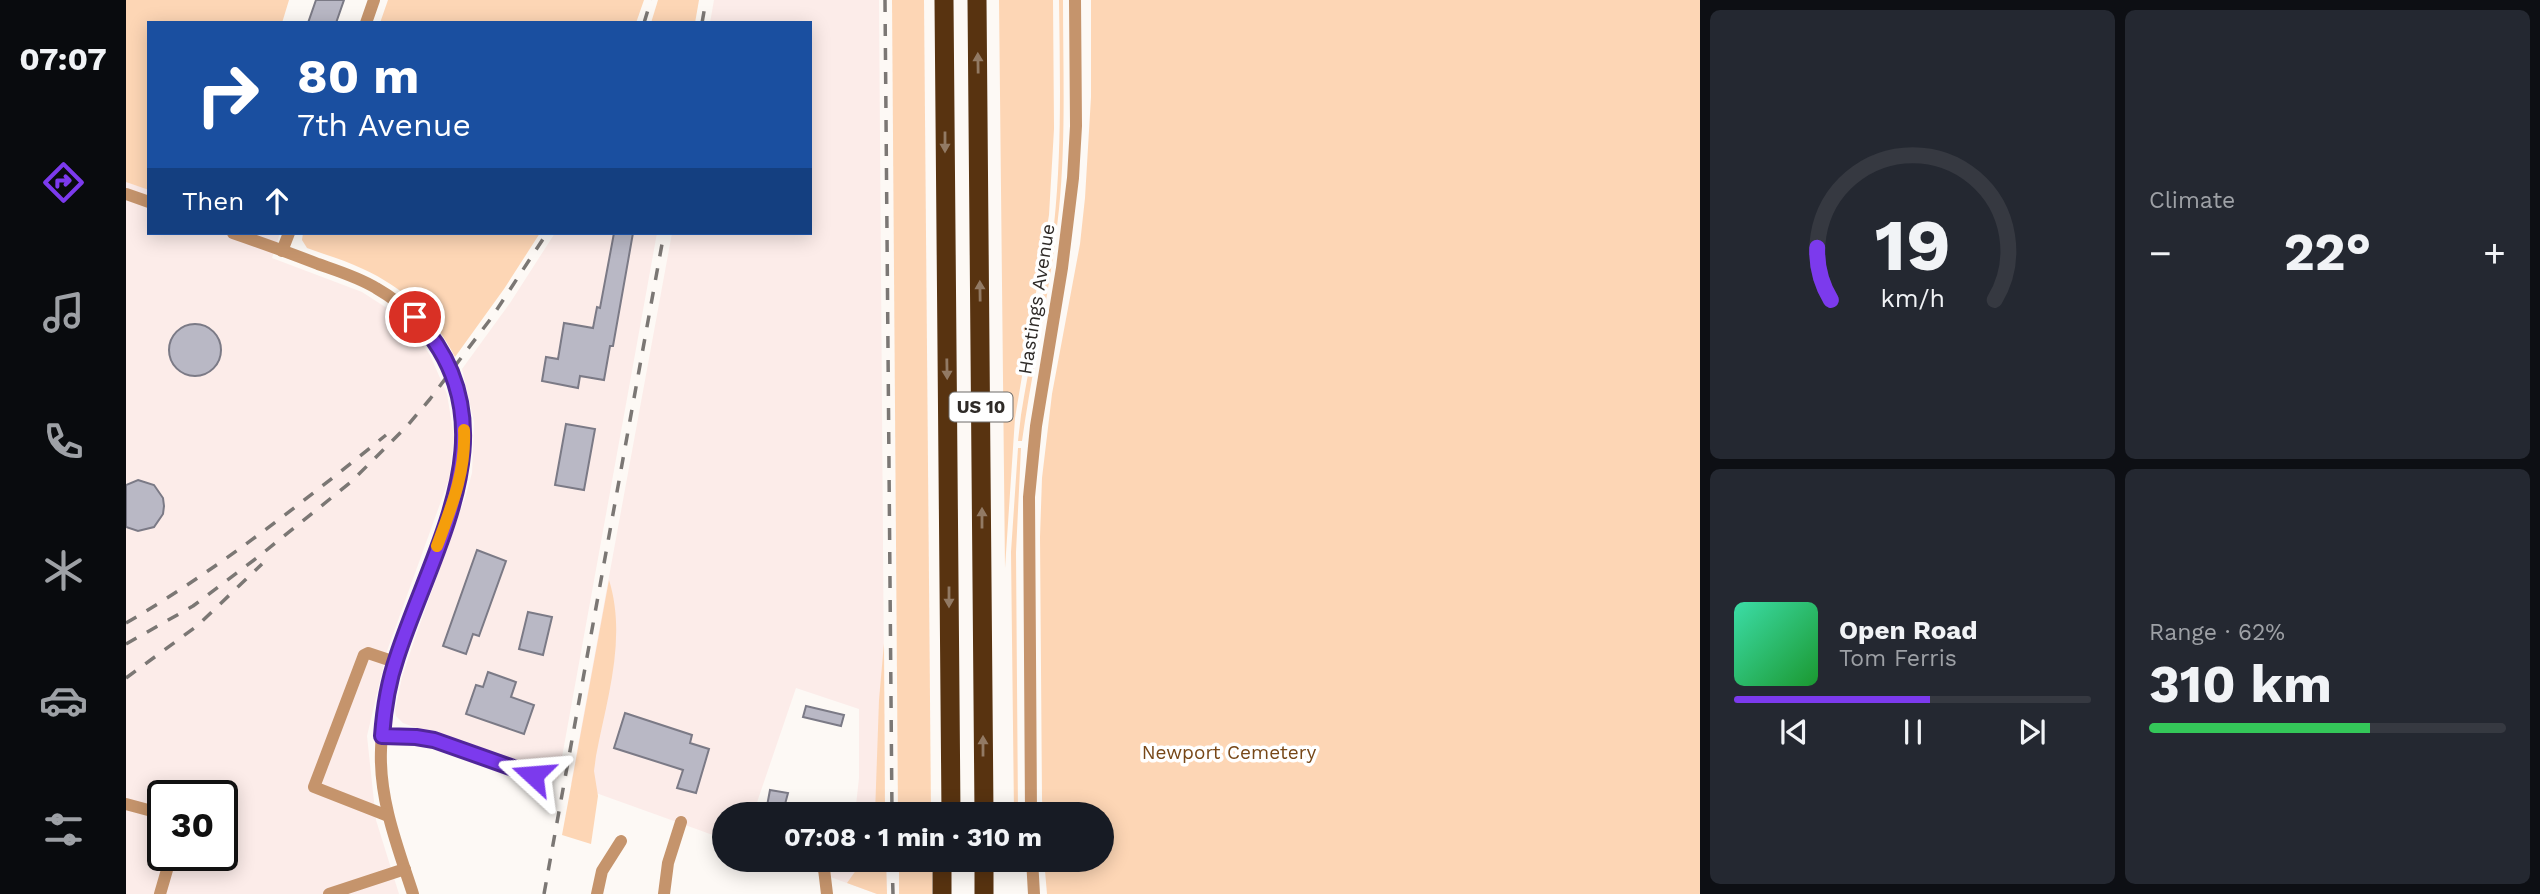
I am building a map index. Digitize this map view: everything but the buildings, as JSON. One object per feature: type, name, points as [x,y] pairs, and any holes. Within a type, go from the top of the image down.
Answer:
[{"type":"highway","name":"US 10","points":[[944,0],[951,802]]},
{"type":"highway","name":"US 10","points":[[977,0],[984,802]]},
{"type":"highway","points":[[942,802],[950,631]]},
{"type":"highway","points":[[942,872],[942,894]]},
{"type":"highway","points":[[952,872],[952,894]]},
{"type":"highway","points":[[984,872],[984,894]]},
{"type":"street","points":[[367,21],[374,0]]},
{"type":"street","name":"Hastings Avenue","points":[[1031,802],[1029,496],[1036,426],[1072,188],[1076,126],[1075,0]]},
{"type":"street","points":[[126,194],[147,201]]},
{"type":"street","points":[[238,235],[356,278],[388,295],[426,330],[451,371],[460,400],[464,432],[460,479],[395,662],[382,736],[382,776],[388,816],[413,894]]},
{"type":"street","points":[[282,251],[288,235]]},
{"type":"street","points":[[388,816],[314,787],[364,654],[395,662]]},
{"type":"street","points":[[382,736],[434,740],[533,775]]},
{"type":"street","points":[[126,804],[147,810]]},
{"type":"street","points":[[664,894],[668,863],[681,822]]},
{"type":"street","points":[[597,894],[602,871],[621,841]]},
{"type":"street","points":[[329,894],[405,869]]},
{"type":"street","points":[[160,894],[167,871]]},
{"type":"street","points":[[824,872],[827,894]]},
{"type":"street","points":[[1033,872],[1034,894]]},
{"type":"shaded area","points":[[126,0],[147,21],[147,235],[279,235],[272,258],[362,292],[393,312],[413,331],[430,355],[447,394],[454,437],[449,479],[387,651],[367,736],[376,820],[399,894],[126,894]]},
{"type":"shaded area","points":[[714,0],[879,0],[885,802],[856,802],[859,709],[796,688],[757,802],[712,802],[712,835],[571,784],[672,235],[812,235],[812,21],[710,21]]},
{"type":"shaded area","points":[[554,235],[657,235],[558,779],[403,723],[396,716],[395,710],[402,677],[472,473],[474,422],[462,369],[510,303]]},
{"type":"shaded area","points":[[817,872],[886,872],[887,894],[877,894]]},
{"type":"green space","points":[[126,0],[289,0],[283,21],[147,21],[147,189],[126,182]]},
{"type":"green space","points":[[388,0],[644,0],[637,21],[381,21]]},
{"type":"green space","points":[[658,0],[699,0],[695,21],[652,21]]},
{"type":"green space","points":[[892,0],[924,0],[931,802],[898,802]]},
{"type":"green space","points":[[999,0],[1053,0],[1054,129],[1049,215],[1015,418],[1005,568]]},
{"type":"green space","points":[[1059,0],[1063,0],[1064,104],[1059,209],[1022,441],[1018,441],[1047,273],[1057,197]]},
{"type":"green space","name":"Newport Cemetery","points":[[1091,0],[1700,0],[1700,894],[1047,894],[1045,872],[1114,872],[1114,802],[1042,802],[1042,799],[1042,478],[1052,394],[1080,244],[1091,97]]},
{"type":"green space","points":[[303,235],[539,235],[455,357],[428,316],[404,294],[378,276],[307,248],[302,240]]},
{"type":"green space","points":[[1018,448],[1021,448],[1016,552],[1018,802],[1014,802],[1011,552]]},
{"type":"green space","points":[[609,580],[614,602],[616,646],[594,771],[598,796],[591,844],[562,835]]},
{"type":"green space","points":[[884,643],[885,802],[875,802]]},
{"type":"green space","points":[[855,872],[886,872],[887,894],[877,894],[847,883]]},
{"type":"green space","points":[[899,872],[932,872],[932,894],[899,894]]},
{"type":"railway","points":[[645,21],[651,0]]},
{"type":"railway","points":[[702,21],[706,0]]},
{"type":"railway","points":[[885,0],[892,802]]},
{"type":"railway","points":[[126,644],[193,606],[351,482],[430,399],[492,317],[546,235]]},
{"type":"railway","points":[[544,894],[664,235]]},
{"type":"railway","points":[[126,623],[227,557],[292,510],[386,435]]},
{"type":"railway","points":[[126,678],[197,626],[262,564]]},
{"type":"railway","points":[[892,872],[893,894]]},
{"type":"slow traffic","points":[[437,546],[460,479],[464,456],[464,430]]},
{"type":"route","points":[[415,317],[442,353],[455,382],[464,425],[464,456],[454,500],[390,679],[382,736],[434,740],[533,775]]}]
